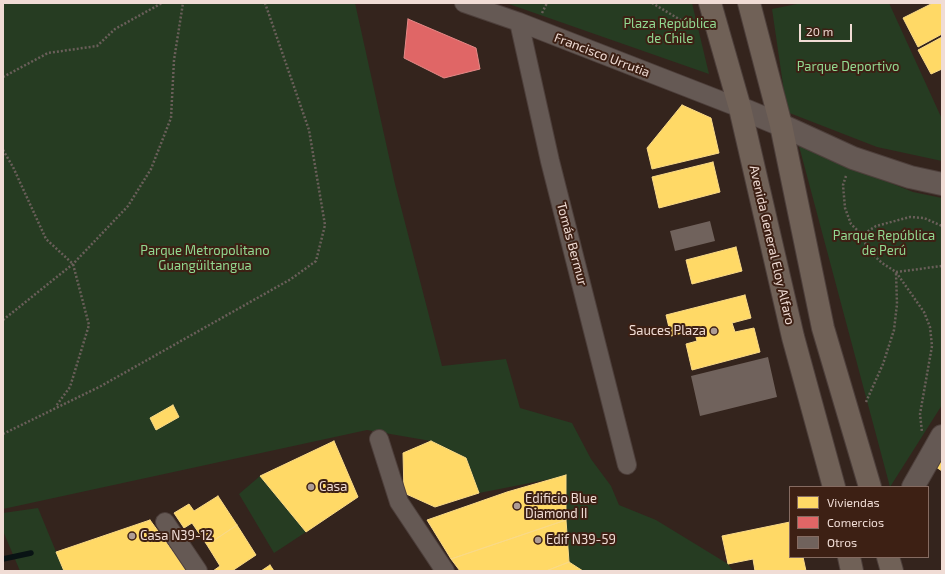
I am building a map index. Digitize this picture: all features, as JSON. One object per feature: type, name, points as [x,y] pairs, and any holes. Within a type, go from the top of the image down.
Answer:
[{"type":"main road","name":"Avenida General Eloy Alfaro","points":[[710,3],[717,32],[740,108],[793,337],[834,486]]},
{"type":"main road","points":[[749,3],[781,124],[823,328],[870,486]]},
{"type":"main road","points":[[740,108],[781,124],[853,158],[910,177],[942,184]]},
{"type":"main road","points":[[912,486],[932,437]]},
{"type":"main road","points":[[849,558],[852,571]]},
{"type":"main road","points":[[888,558],[892,571]]},
{"type":"street","name":"Francisco Urrutia","points":[[464,3],[519,22],[740,108]]},
{"type":"street","name":"Tomás Bermur","points":[[519,22],[550,161],[627,466]]},
{"type":"street","points":[[379,439],[400,502],[446,571]]},
{"type":"street","points":[[165,522],[198,571]]},
{"type":"path","points":[[3,77],[48,53],[97,46],[115,29],[162,3]]},
{"type":"path","points":[[3,320],[73,264],[128,206],[151,169],[171,118],[174,60],[183,3]]},
{"type":"path","points":[[3,434],[101,386],[292,280],[316,261],[325,225],[309,130],[266,3]]},
{"type":"path","points":[[546,6],[551,3]]},
{"type":"path","points":[[652,3],[684,22],[717,32]]},
{"type":"path","points":[[3,150],[13,167],[46,239],[73,264],[76,282],[89,325],[70,387],[56,407]]},
{"type":"path","points":[[848,171],[843,185],[845,208],[851,224],[862,235],[868,250],[882,263],[896,272],[924,312],[930,327],[932,346],[920,414],[932,437]]},
{"type":"path","points":[[862,235],[876,226],[910,216],[924,218],[942,226]]},
{"type":"path","points":[[896,272],[942,266]]},
{"type":"path","points":[[864,408],[883,364],[894,330],[897,304],[896,272]]},
{"type":"green space","name":"Parque Metropolitano Guangüiltangua","points":[[3,3],[355,3],[395,184],[442,366],[506,359],[520,408],[572,423],[591,459],[611,486],[619,505],[656,520],[728,564],[733,571],[583,571],[569,562],[566,520],[566,476],[479,493],[466,458],[431,441],[367,430],[3,509]]},
{"type":"green space","name":"Plaza República de Chile","points":[[506,3],[692,3],[709,74]]},
{"type":"green space","name":"Parque Deportivo","points":[[802,3],[889,3],[942,119],[942,161],[877,147],[787,112],[772,9]]},
{"type":"green space","name":"Parque República de Perú","points":[[799,146],[913,192],[942,198],[942,405],[890,486]]},
{"type":"green space","points":[[260,476],[306,532],[274,553],[239,494]]},
{"type":"green space","points":[[38,508],[64,571],[20,571],[3,531],[3,513]]},
{"type":"building: Viviendas","points":[[933,3],[942,3],[942,34],[918,47],[903,18]]},
{"type":"building: Viviendas","points":[[942,37],[942,69],[931,74],[918,50]]},
{"type":"building: Viviendas","points":[[682,105],[711,118],[719,153],[652,169],[647,148]]},
{"type":"building: Viviendas","points":[[713,162],[720,192],[659,208],[652,177]]},
{"type":"building: Viviendas","points":[[736,247],[742,271],[692,284],[686,260]]},
{"type":"building: Viviendas","name":"Sauces Plaza","points":[[745,295],[751,318],[732,323],[735,332],[754,328],[760,352],[692,370],[686,344],[697,341],[694,330],[671,336],[666,315]]},
{"type":"building: Viviendas","points":[[173,405],[179,417],[156,430],[150,418]]},
{"type":"building: Viviendas","name":"Casa","points":[[334,441],[358,497],[306,532],[260,476]]},
{"type":"building: Viviendas","points":[[431,441],[466,458],[479,493],[435,507],[404,493],[403,453]]},
{"type":"building: Viviendas","points":[[942,458],[942,471],[936,467]]},
{"type":"building: Viviendas","name":"Edificio Blue Diamond II","points":[[566,475],[566,520],[451,559],[427,520],[507,492]]},
{"type":"building: Viviendas","points":[[218,496],[237,525],[207,545],[192,523],[184,528],[174,513],[189,504],[194,511]]},
{"type":"building: Viviendas","name":"Casa N39-12","points":[[150,520],[187,571],[64,571],[56,552]]},
{"type":"building: Viviendas","name":"Edif N39-59","points":[[566,520],[569,562],[546,571],[460,571],[451,559]]},
{"type":"building: Viviendas","points":[[789,522],[789,558],[803,558],[806,571],[755,571],[753,559],[728,564],[722,536]]},
{"type":"building: Viviendas","points":[[237,525],[256,555],[232,571],[213,571],[220,566],[207,545]]},
{"type":"building: Viviendas","points":[[569,562],[583,571],[546,571]]},
{"type":"building: Viviendas","points":[[270,565],[274,571],[261,571]]},
{"type":"building: Comercios","points":[[408,19],[476,48],[480,69],[444,78],[404,58]]},
{"type":"building: Otros","points":[[710,221],[715,241],[675,251],[670,231]]},
{"type":"building: Otros","points":[[768,357],[777,397],[700,416],[691,376]]},
{"type":"waterway","points":[[3,559],[31,553]]},
{"type":"place","name":"Sauces Plaza","points":[[714,331]]},
{"type":"place","name":"Casa","points":[[311,487]]},
{"type":"place","name":"Edificio Blue Diamond II","points":[[517,506]]},
{"type":"place","name":"Casa N39-12","points":[[132,536]]},
{"type":"place","name":"Edif N39-59","points":[[538,540]]}]
